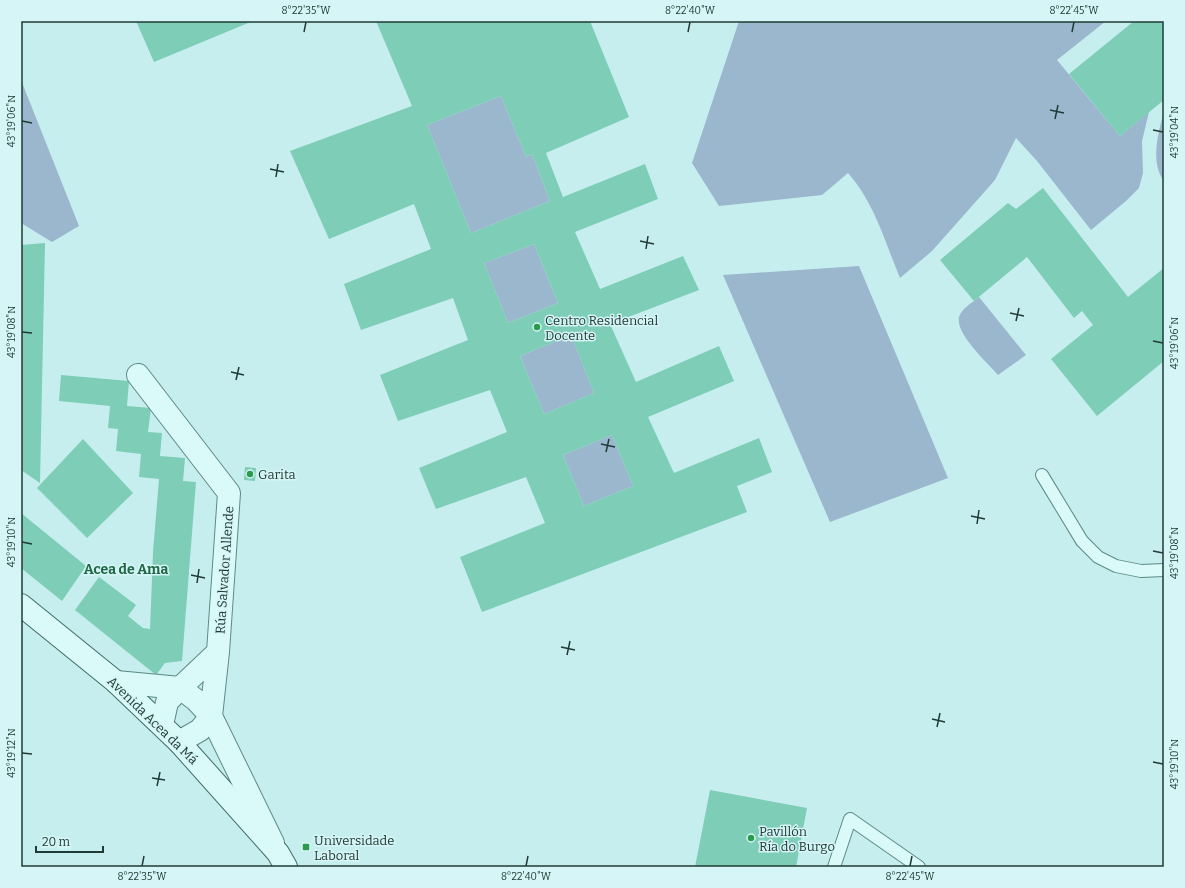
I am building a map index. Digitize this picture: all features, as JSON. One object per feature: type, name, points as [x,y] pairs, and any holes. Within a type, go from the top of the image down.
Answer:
[{"type":"street","name":"Rúa Salvador Allende","points":[[138,374],[229,493],[218,652],[211,716]]},
{"type":"street","name":"Avenida Acea da Má","points":[[21,605],[116,682],[179,742],[282,860]]},
{"type":"street","name":"Rúa Salvador Allende","points":[[162,726],[168,702],[180,688],[218,652]]},
{"type":"street","points":[[116,682],[180,688],[196,700],[211,716],[282,860]]},
{"type":"street","points":[[179,742],[200,730],[211,716]]},
{"type":"lane","points":[[1042,475],[1082,542],[1098,557],[1116,566],[1141,571],[1164,570]]},
{"type":"lane","points":[[834,867],[850,819],[919,867]]},
{"type":"shaded area","points":[[739,21],[1106,21],[1057,60],[1120,136],[1149,112],[1142,141],[1143,173],[1139,188],[1126,201],[1091,230],[1037,161],[1016,138],[995,180],[932,251],[900,278],[872,209],[857,184],[848,173],[822,195],[719,206],[692,163]]},
{"type":"shaded area","points":[[21,80],[79,226],[52,242],[21,223]]},
{"type":"shaded area","points":[[501,96],[526,157],[532,154],[550,201],[471,233],[427,125]]},
{"type":"shaded area","points":[[1164,112],[1164,181],[1157,165],[1156,147]]},
{"type":"shaded area","points":[[534,244],[558,303],[508,323],[484,263]]},
{"type":"shaded area","points":[[859,266],[948,478],[830,522],[723,275]]},
{"type":"shaded area","points":[[979,297],[1026,355],[998,375],[973,348],[962,332],[959,324],[959,317],[962,311]]},
{"type":"shaded area","points":[[571,335],[594,393],[544,414],[520,356]]},
{"type":"shaded area","points":[[612,435],[633,486],[584,506],[563,455]]},
{"type":"building","points":[[136,21],[253,21],[154,62]]},
{"type":"building","name":"Centro Residencial Docente","points":[[376,21],[590,21],[629,117],[546,153],[563,197],[645,164],[658,199],[575,232],[600,289],[683,256],[699,290],[610,324],[636,382],[719,346],[734,381],[648,417],[674,473],[759,438],[772,472],[737,486],[747,512],[482,612],[460,557],[545,523],[526,477],[436,509],[419,468],[507,432],[490,390],[398,421],[380,375],[468,340],[453,298],[361,330],[344,284],[431,249],[414,204],[329,239],[290,151],[412,106]],"holes":[[[501,96],[526,157],[532,154],[550,201],[471,233],[427,125]],[[534,244],[558,303],[508,323],[484,263]],[[571,335],[594,393],[544,414],[520,356]],[[612,435],[633,486],[584,506],[563,455]]]},
{"type":"building","points":[[1134,21],[1164,21],[1164,100],[1120,136],[1069,74]]},
{"type":"building","points":[[1043,188],[1128,297],[1164,268],[1164,361],[1097,416],[1051,359],[1093,325],[1082,311],[1074,318],[1027,257],[974,301],[940,260],[1008,203],[1016,209]]},
{"type":"building","points":[[45,243],[40,483],[21,470],[21,245]]},
{"type":"building","points":[[61,375],[129,381],[127,406],[151,408],[148,432],[162,433],[160,456],[185,458],[183,481],[196,482],[182,661],[165,663],[156,675],[75,610],[99,577],[136,605],[128,616],[143,628],[150,629],[153,552],[159,479],[139,477],[141,454],[116,451],[118,429],[108,428],[110,406],[59,401]]},
{"type":"building","points":[[83,439],[133,493],[87,538],[37,488]]},
{"type":"building","name":"Garita","points":[[245,467],[256,468],[255,481],[244,480]]},
{"type":"building","points":[[21,513],[86,566],[62,601],[21,568]]},
{"type":"building","name":"Pavillón Ría do Burgo","points":[[710,790],[807,808],[796,867],[695,867]]},
{"type":"place","name":"Centro Residencial Docente","points":[[537,327]]},
{"type":"place","name":"Garita","points":[[250,474]]},
{"type":"place","name":"Pavillón Ría do Burgo","points":[[751,838]]},
{"type":"place","name":"Universidade Laboral","points":[[306,847]]},
{"type":"district","name":"Acea de Ama","points":[[126,569]]}]
